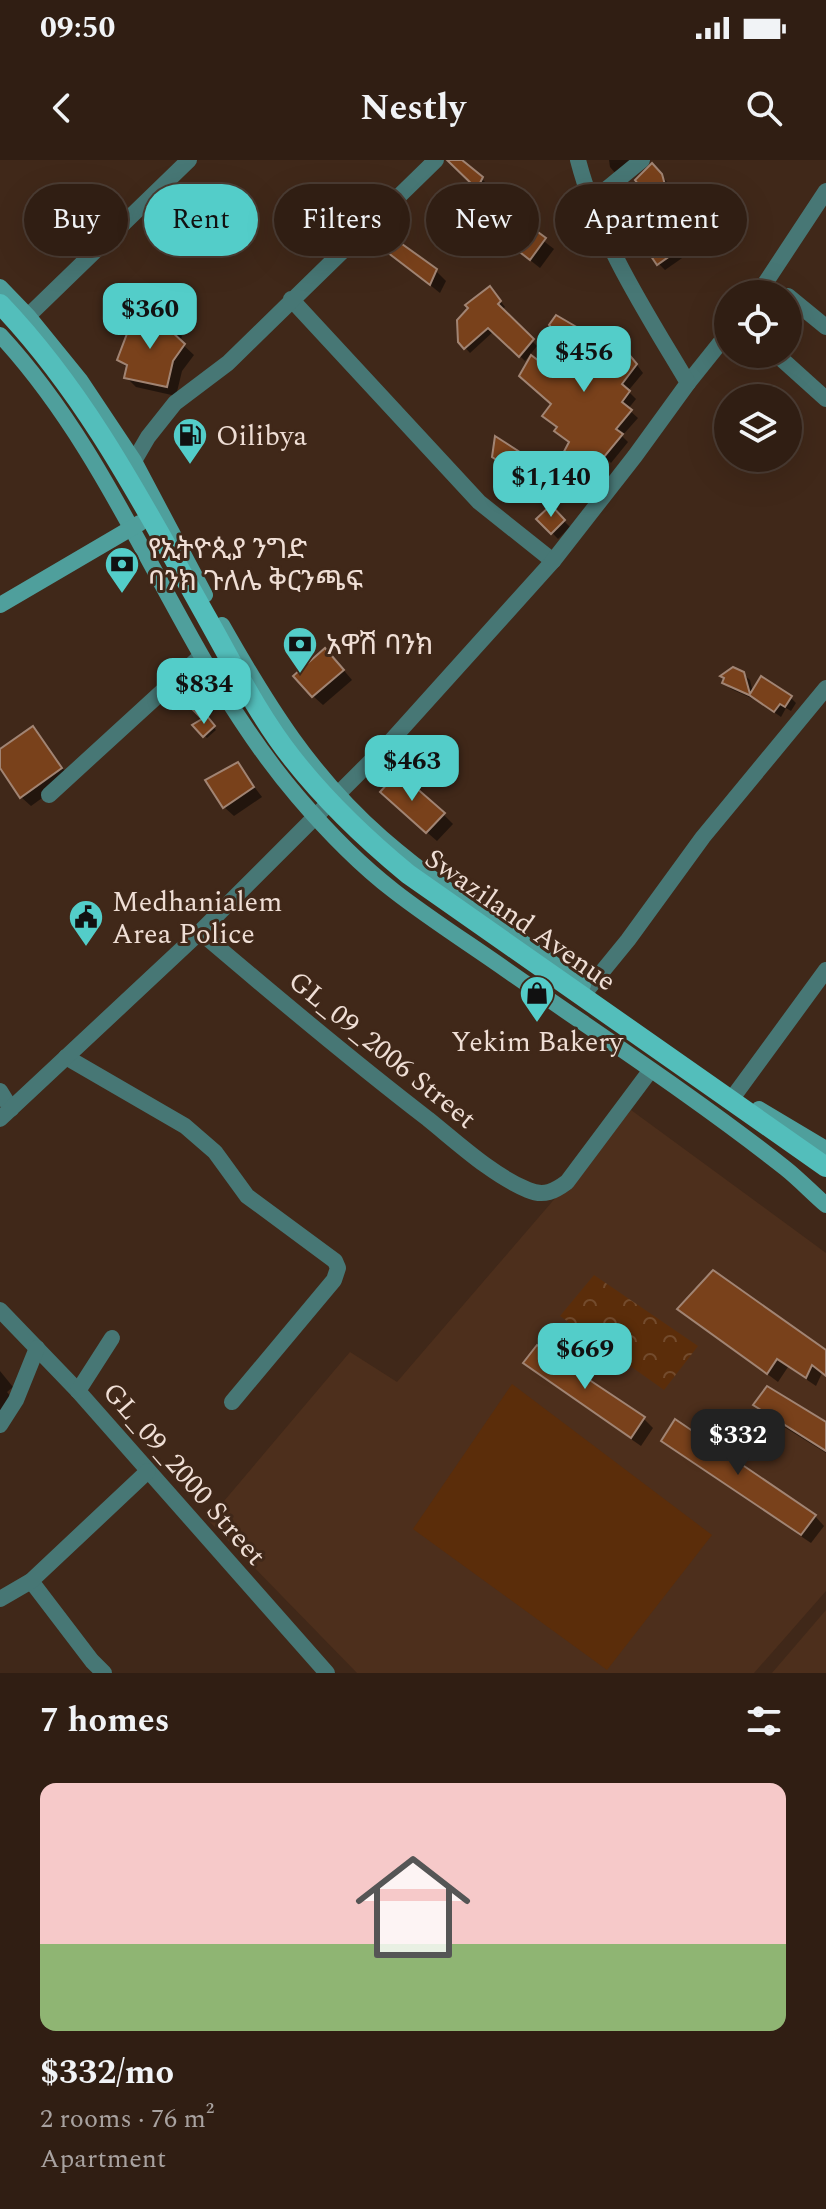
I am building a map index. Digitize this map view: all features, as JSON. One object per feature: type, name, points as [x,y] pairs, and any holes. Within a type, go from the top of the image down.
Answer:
[{"type":"main road","points":[[0,287],[80,380],[134,461],[146,519],[201,656],[253,741],[328,806],[736,1093],[826,1149]]},
{"type":"main road","name":"Swaziland Avenue","points":[[0,304],[45,353],[125,472],[146,519],[237,694],[273,749],[392,874],[826,1178]]},
{"type":"main road","name":"Swaziland Avenue","points":[[0,317],[49,374],[146,519]]},
{"type":"main road","points":[[0,335],[146,519]]},
{"type":"main road","points":[[0,605],[146,519]]},
{"type":"main road","points":[[328,806],[357,860],[394,891],[787,1170],[826,1205]]},
{"type":"main road","name":"Swaziland Avenue","points":[[328,806],[408,874],[826,1167]]},
{"type":"street","points":[[28,316],[189,160]]},
{"type":"street","points":[[134,461],[148,437],[175,403],[228,363],[436,160]]},
{"type":"street","points":[[578,160],[586,184]]},
{"type":"street","points":[[613,184],[642,160]]},
{"type":"street","points":[[769,280],[826,191]]},
{"type":"street","points":[[615,256],[688,383]]},
{"type":"street","points":[[291,299],[479,502],[553,561]]},
{"type":"street","points":[[802,307],[826,327]]},
{"type":"street","points":[[0,1091],[6,1114],[200,932],[328,806],[553,561],[714,350]]},
{"type":"street","points":[[792,368],[826,399]]},
{"type":"street","points":[[49,795],[201,656]]},
{"type":"street","points":[[588,989],[703,837],[826,688]]},
{"type":"street","name":"GL_09_2006 Street","points":[[200,932],[284,1004],[490,1168],[528,1191],[542,1194],[554,1192],[567,1182],[650,1071]]},
{"type":"street","points":[[736,1093],[826,970]]},
{"type":"street","points":[[66,1057],[185,1126],[215,1152],[247,1196],[335,1261],[338,1268],[334,1280],[232,1402]]},
{"type":"street","name":"GL_09_2000 Street","points":[[0,1310],[78,1391],[327,1673]]},
{"type":"street","points":[[78,1391],[112,1338]]},
{"type":"street","points":[[0,1425],[16,1400],[37,1348]]},
{"type":"street","points":[[0,1599],[31,1581],[148,1471]]},
{"type":"street","points":[[31,1581],[104,1673]]},
{"type":"shaded area","points":[[631,1110],[826,1253],[826,1591],[754,1673],[357,1673],[208,1520],[350,1352],[397,1382]]},
{"type":"shaded area","points":[[826,1610],[826,1673],[772,1673]]},
{"type":"green space","points":[[594,1275],[698,1346],[664,1390],[560,1316]]},
{"type":"green space","points":[[512,1384],[712,1535],[607,1670],[413,1529]]},
{"type":"building","points":[[447,160],[462,160],[483,177],[480,184],[472,184]]},
{"type":"building","points":[[652,163],[662,174],[665,184],[638,184],[635,180]]},
{"type":"building","points":[[539,233],[546,238],[539,248]]},
{"type":"building","points":[[410,250],[437,269],[430,285],[392,256],[410,256]]},
{"type":"building","points":[[651,256],[670,256],[657,265]]},
{"type":"building","points":[[490,286],[501,301],[498,304],[534,339],[519,357],[488,328],[464,349],[458,342],[457,320],[468,308],[465,305]]},
{"type":"building","points":[[149,314],[173,325],[171,331],[185,344],[173,361],[167,387],[124,378],[127,365],[117,360],[133,318],[145,324]]},
{"type":"building","points":[[556,315],[611,347],[614,343],[637,364],[622,384],[630,391],[622,402],[632,410],[616,429],[623,434],[604,457],[601,455],[586,471],[572,464],[569,471],[557,465],[569,442],[554,431],[557,427],[542,416],[551,404],[519,376],[531,355],[555,373],[570,347],[549,325]]},
{"type":"building","points":[[495,436],[537,463],[542,455],[553,463],[539,485],[492,457]]},
{"type":"building","points":[[551,505],[565,520],[551,534],[536,519]]},
{"type":"building","points":[[325,648],[344,670],[312,697],[293,676]]},
{"type":"building","points":[[733,667],[744,672],[750,694],[761,676],[792,696],[785,707],[780,704],[774,712],[749,695],[722,683],[724,678],[720,676]]},
{"type":"building","points":[[204,698],[213,708],[201,718],[190,707]]},
{"type":"building","points":[[207,716],[215,726],[203,737],[192,725]]},
{"type":"building","points":[[33,726],[62,768],[20,798],[0,768],[0,749]]},
{"type":"building","points":[[238,762],[254,787],[223,808],[205,780]]},
{"type":"building","points":[[398,772],[445,813],[426,833],[380,792]]},
{"type":"building","points":[[713,1270],[826,1350],[826,1376],[812,1365],[806,1378],[777,1359],[767,1374],[677,1309]]},
{"type":"building","points":[[537,1345],[645,1417],[631,1438],[523,1363]]},
{"type":"building","points":[[767,1386],[826,1422],[826,1451],[753,1405]]},
{"type":"building","points":[[675,1419],[816,1515],[801,1535],[661,1441]]},
{"type":"place","name":"Oilibya","points":[[190,466]]},
{"type":"place","name":"የኢትዮጲያ ንግድ ባንክ ጉለሌ ቅርንጫፍ","points":[[122,595]]},
{"type":"place","name":"አዋሽ ባንክ","points":[[300,675]]},
{"type":"place","name":"Medhanialem Area Police","points":[[86,948]]},
{"type":"place","name":"Yekim Bakery","points":[[537,1024]]}]
